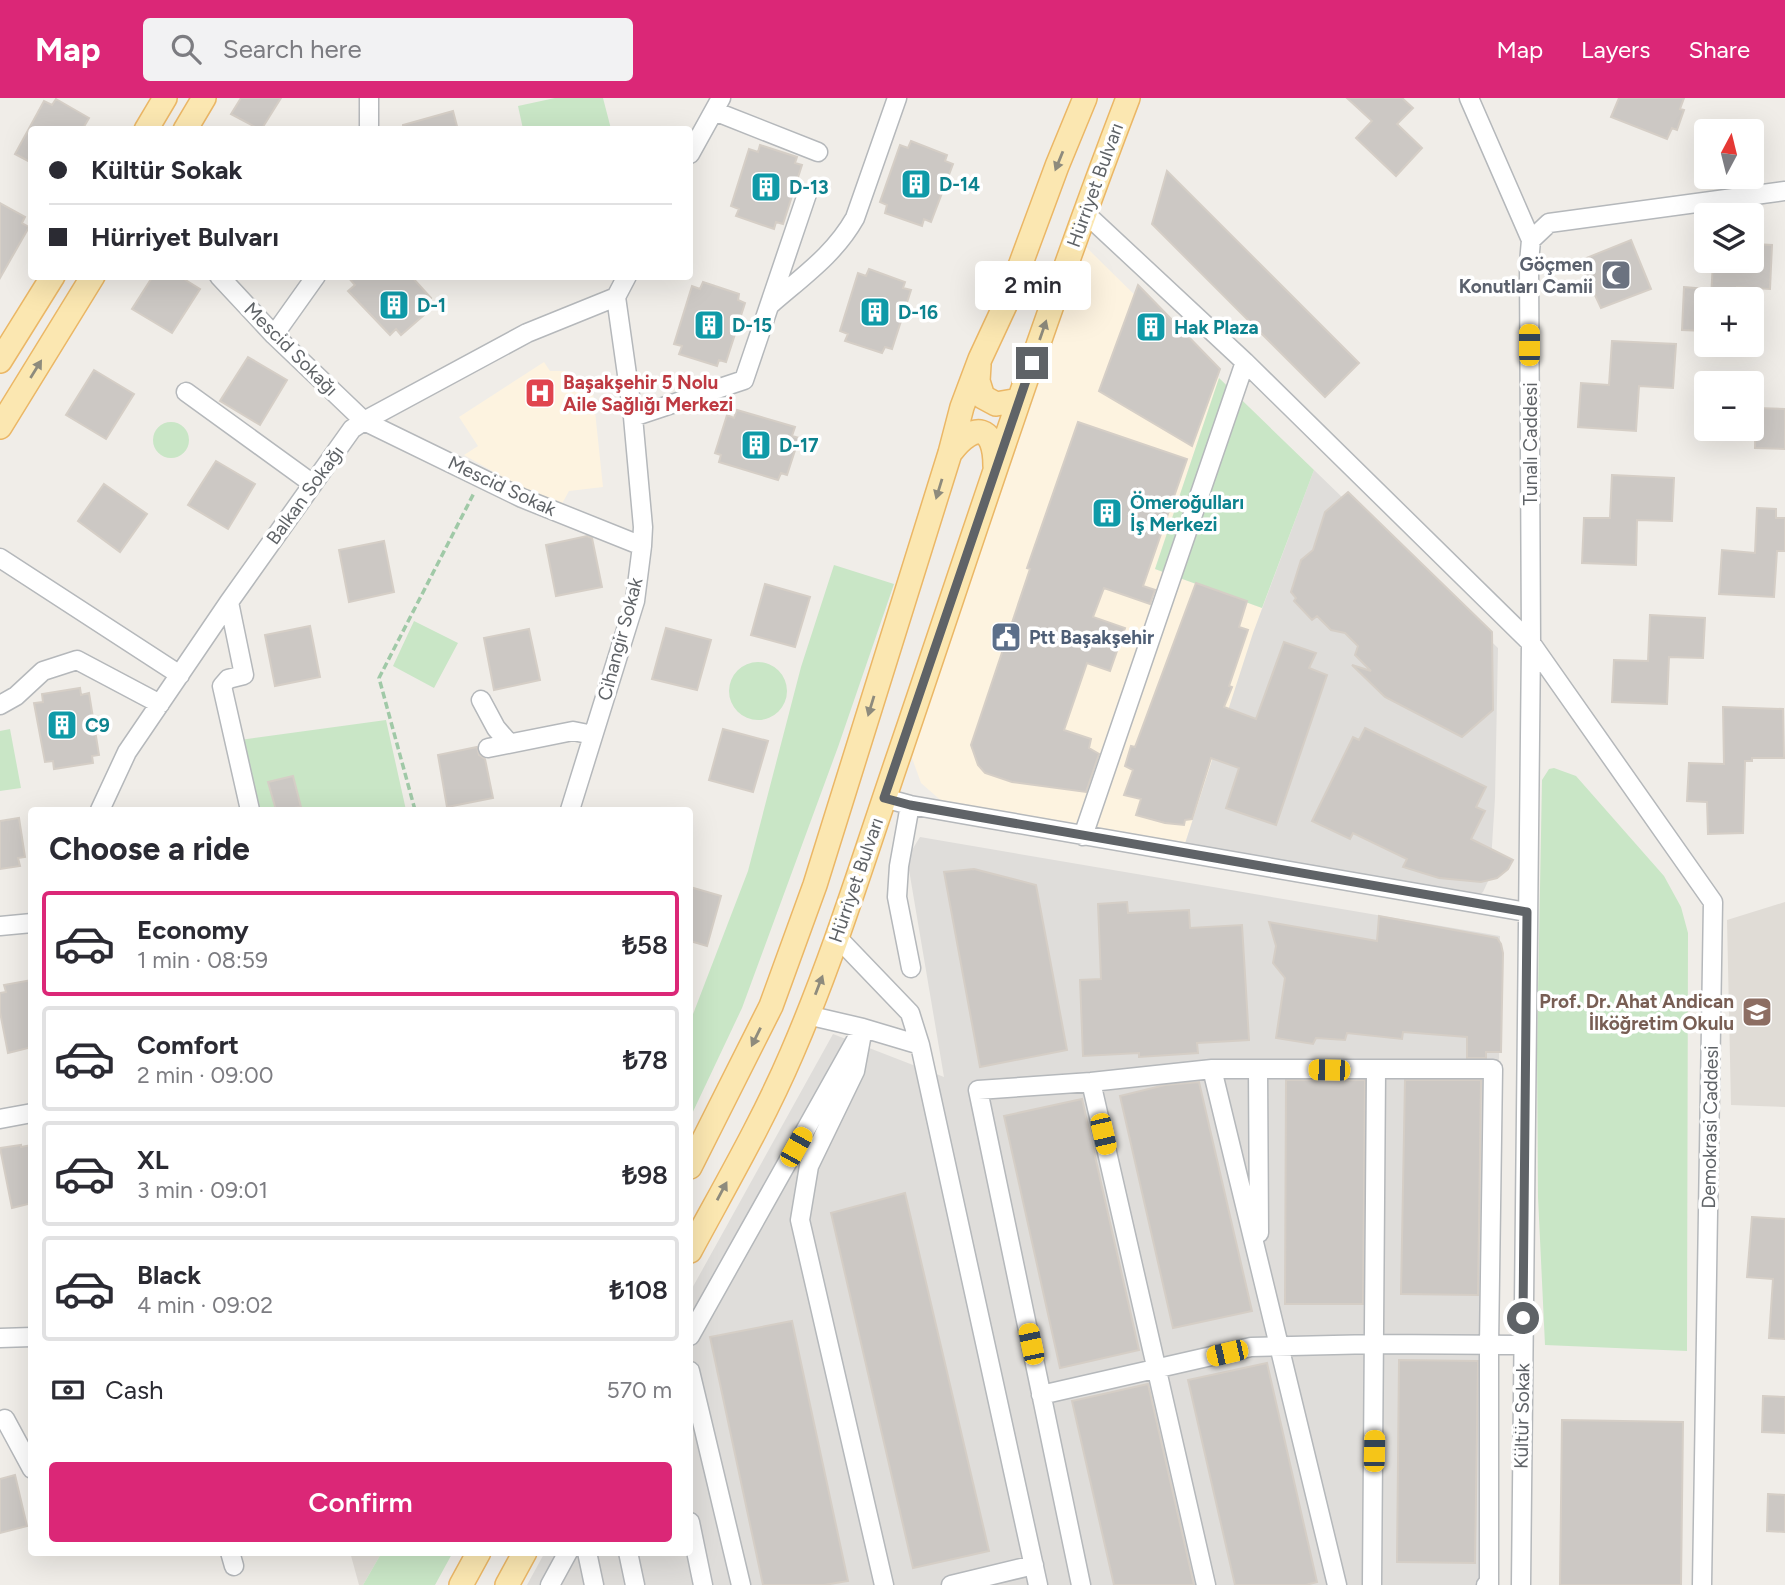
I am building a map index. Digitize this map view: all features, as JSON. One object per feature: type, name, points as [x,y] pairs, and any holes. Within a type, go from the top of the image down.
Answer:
[{"type":"main road","points":[[148,126],[165,98]]},
{"type":"main road","points":[[187,126],[204,98]]},
{"type":"main road","name":"Hürriyet Bulvarı","points":[[693,1161],[771,1006],[815,885],[962,407],[980,359],[1007,301],[1085,98]]},
{"type":"main road","name":"Hürriyet Bulvarı","points":[[693,1245],[792,1054],[838,938],[1019,400],[1084,212],[1128,98]]},
{"type":"main road","points":[[0,361],[51,280]]},
{"type":"main road","points":[[0,427],[91,280]]},
{"type":"main road","points":[[980,359],[978,381],[983,397],[996,404],[1019,400]]},
{"type":"main road","points":[[950,453],[962,438],[971,433],[988,435],[995,450],[996,472]]},
{"type":"main road","points":[[461,1585],[477,1556]]},
{"type":"main road","points":[[507,1585],[523,1556]]},
{"type":"street","points":[[369,98],[369,126]]},
{"type":"street","points":[[771,304],[827,257],[845,235],[855,218],[897,98]]},
{"type":"street","points":[[1469,98],[1531,240],[1549,223],[1785,191]]},
{"type":"street","points":[[693,149],[717,105],[818,152]]},
{"type":"street","points":[[633,417],[744,380],[807,194]]},
{"type":"street","name":"Demokrasi Caddesi","points":[[1084,212],[1245,362],[1531,643],[1713,902],[1702,1585]]},
{"type":"street","name":"Tunalı Caddesi","points":[[1527,912],[1531,643],[1531,240]]},
{"type":"street","name":"Mescid Sokağı","points":[[223,280],[274,335],[364,421]]},
{"type":"street","points":[[274,335],[313,280]]},
{"type":"street","points":[[616,297],[625,280]]},
{"type":"street","name":"Cihangir Sokak","points":[[571,807],[635,601],[642,546],[643,527],[633,417],[616,297]]},
{"type":"street","name":"Balkan Sokağı","points":[[101,807],[127,752],[352,429],[527,333],[616,297]]},
{"type":"street","points":[[1083,836],[1245,362]]},
{"type":"street","points":[[186,392],[313,484]]},
{"type":"street","name":"Mescid Sokak","points":[[364,421],[522,498],[642,546]]},
{"type":"street","points":[[0,558],[180,675]]},
{"type":"street","points":[[229,602],[244,674],[228,679],[222,686],[249,807]]},
{"type":"street","points":[[0,705],[16,696],[43,671],[77,660],[160,704]]},
{"type":"street","points":[[481,700],[496,728],[509,743]]},
{"type":"street","points":[[488,748],[573,732],[593,735]]},
{"type":"street","points":[[884,798],[1083,836],[1527,912]]},
{"type":"street","points":[[910,805],[899,866],[897,897],[911,968]]},
{"type":"street","name":"Kültür Sokak","points":[[1521,1585],[1527,912]]},
{"type":"street","points":[[0,926],[28,923]]},
{"type":"street","points":[[838,938],[910,1013],[920,1045],[1038,1585]]},
{"type":"street","points":[[807,1016],[863,1028],[920,1045]]},
{"type":"street","points":[[693,1331],[863,1028]]},
{"type":"street","points":[[863,1028],[855,1071],[810,1166],[800,1220],[884,1585]]},
{"type":"street","points":[[1212,1069],[1337,1585]]},
{"type":"street","points":[[1080,1585],[978,1090],[1091,1082],[1212,1069],[1493,1069],[1489,1585],[1486,1585]]},
{"type":"street","points":[[1258,1069],[1259,1265]]},
{"type":"street","points":[[1372,1585],[1376,1344],[1376,1071]]},
{"type":"street","points":[[1091,1082],[1206,1585]]},
{"type":"street","points":[[0,1119],[28,1114]]},
{"type":"street","points":[[0,1338],[27,1337]]},
{"type":"street","points":[[0,1350],[27,1337]]},
{"type":"street","points":[[1041,1395],[1251,1347],[1523,1345]]},
{"type":"street","points":[[693,1384],[741,1585]]},
{"type":"street","points":[[5,1419],[28,1462]]},
{"type":"street","points":[[693,1537],[703,1585]]},
{"type":"street","points":[[550,1585],[566,1556]]},
{"type":"street","points":[[588,1556],[594,1585]]},
{"type":"street","points":[[629,1556],[635,1585]]},
{"type":"street","points":[[951,1585],[1034,1565]]},
{"type":"path","points":[[414,807],[379,678],[482,478]]},
{"type":"shaded area","points":[[1086,247],[1219,378],[1155,569],[1262,608],[1182,853],[945,804],[921,783],[912,758],[918,733]]},
{"type":"shaded area","points":[[544,362],[550,371],[565,371],[575,385],[592,383],[603,487],[569,491],[559,509],[464,455],[478,446],[459,417]]},
{"type":"shaded area","points":[[1314,470],[1498,648],[1495,798],[1490,877],[1483,892],[1474,899],[1182,853],[1253,633]]},
{"type":"shaded area","points":[[920,837],[1500,936],[1495,1585],[527,1585],[543,1556],[693,1556],[693,1287],[833,1034],[944,1077],[907,858]]},
{"type":"shaded area","name":"Prof. Dr. Ahat Andican İlköğretim Okulu","points":[[1785,902],[1785,1107],[1731,1105],[1727,920]]},
{"type":"shaded area","points":[[351,1556],[380,1556],[363,1585],[359,1585]]},
{"type":"green space","points":[[555,98],[603,98],[610,126],[522,126],[518,106]]},
{"type":"green space","points":[[1219,378],[1314,470],[1262,608],[1155,569]]},
{"type":"green space","points":[[171,422],[184,427],[189,440],[184,453],[171,458],[158,453],[153,440],[158,427]]},
{"type":"green space","points":[[834,565],[894,584],[838,747],[742,1008],[693,1112],[693,1014],[748,871],[801,667]]},
{"type":"green space","points":[[414,621],[458,643],[434,688],[393,666]]},
{"type":"green space","points":[[752,662],[764,662],[779,670],[787,685],[787,697],[779,712],[764,720],[752,720],[737,712],[729,697],[729,685],[737,670]]},
{"type":"green space","points":[[386,720],[405,807],[255,807],[240,740]]},
{"type":"green space","points":[[10,729],[21,788],[0,791],[0,731]]},
{"type":"green space","points":[[1554,768],[1576,776],[1664,876],[1681,907],[1688,933],[1687,1351],[1545,1345],[1538,1197],[1537,1050],[1542,780],[1549,769]]},
{"type":"green space","points":[[380,1556],[451,1556],[435,1585],[363,1585]]},
{"type":"building","points":[[241,98],[281,98],[264,126],[254,126],[231,114]]},
{"type":"building","points":[[1347,98],[1402,98],[1413,108],[1397,124],[1422,148],[1396,176],[1356,138],[1372,121]]},
{"type":"building","points":[[1619,98],[1684,98],[1680,109],[1684,110],[1677,130],[1672,128],[1667,139],[1611,117]]},
{"type":"building","points":[[56,99],[89,118],[84,126],[30,126],[44,101],[52,105]]},
{"type":"building","points":[[453,111],[457,126],[403,126]]},
{"type":"building","points":[[28,130],[28,161],[15,154]]},
{"type":"building","name":"D-14","points":[[911,141],[947,155],[945,161],[953,164],[931,222],[924,219],[922,226],[885,213],[887,205],[880,202],[900,145],[908,148]]},
{"type":"building","name":"D-13","points":[[760,145],[797,157],[795,163],[802,165],[783,224],[776,222],[774,229],[736,216],[739,209],[731,206],[749,149],[758,152]]},
{"type":"building","points":[[1167,171],[1359,363],[1325,397],[1152,224]]},
{"type":"building","points":[[0,203],[25,217],[22,223],[28,229],[0,278]]},
{"type":"building","name":"Göçmen Konutları Camii","points":[[1631,240],[1651,289],[1601,308],[1579,261]]},
{"type":"building","points":[[1764,245],[1772,245],[1770,289],[1712,287],[1712,273],[1764,273]]},
{"type":"building","name":"D-16","points":[[869,269],[905,282],[903,288],[911,290],[892,349],[885,347],[882,353],[845,341],[848,334],[840,331],[858,273],[866,276]]},
{"type":"building","points":[[150,280],[185,280],[200,289],[172,333],[132,309]]},
{"type":"building","name":"D-1","points":[[351,280],[415,280],[431,298],[426,303],[431,309],[401,335],[396,329],[390,335],[348,291],[355,285]]},
{"type":"building","name":"D-15","points":[[703,282],[739,294],[738,300],[745,303],[726,362],[719,360],[717,366],[679,354],[682,346],[674,344],[692,286],[700,289]]},
{"type":"building","name":"Hak Plaza","points":[[1138,285],[1220,369],[1192,446],[1099,391]]},
{"type":"building","points":[[1684,287],[1694,288],[1694,330],[1682,330]]},
{"type":"building","points":[[1612,341],[1676,344],[1673,388],[1639,386],[1636,431],[1578,427],[1581,383],[1609,385]]},
{"type":"building","points":[[248,357],[287,380],[260,425],[220,401]]},
{"type":"building","points":[[94,370],[134,394],[106,439],[66,415]]},
{"type":"building","points":[[1764,408],[1785,409],[1785,449],[1755,448],[1755,441],[1764,441]]},
{"type":"building","name":"D-17","points":[[737,410],[795,427],[792,436],[799,438],[787,475],[781,473],[778,480],[719,462],[721,455],[715,453],[727,415],[734,418]]},
{"type":"building","points":[[1078,422],[1187,459],[1143,586],[1155,590],[1150,604],[1104,588],[1093,617],[1125,628],[1110,671],[1087,663],[1064,730],[1091,739],[1089,748],[1099,754],[1086,792],[1012,782],[985,773],[978,765],[971,745],[1030,569],[1027,568]]},
{"type":"building","points":[[216,461],[255,484],[228,529],[188,505]]},
{"type":"building","points":[[1612,475],[1674,478],[1672,521],[1637,520],[1636,565],[1582,563],[1584,518],[1610,518]]},
{"type":"building","points":[[104,484],[147,514],[120,552],[78,521]]},
{"type":"building","points":[[1348,492],[1492,632],[1493,710],[1462,737],[1385,697],[1352,665],[1371,671],[1355,655],[1358,646],[1345,633],[1331,630],[1317,616],[1312,620],[1294,601],[1296,598],[1291,592],[1301,560],[1313,550],[1325,512]]},
{"type":"building","points":[[1757,508],[1776,509],[1776,518],[1785,518],[1785,551],[1777,551],[1774,597],[1719,594],[1722,550],[1755,553]]},
{"type":"building","points":[[587,536],[592,538],[602,587],[556,596],[546,545]]},
{"type":"building","points":[[384,541],[394,592],[349,602],[339,550]]},
{"type":"building","points":[[1196,583],[1247,601],[1239,627],[1248,630],[1224,707],[1256,719],[1284,642],[1316,653],[1309,668],[1327,675],[1276,825],[1226,808],[1239,768],[1211,758],[1192,819],[1185,820],[1184,825],[1136,815],[1141,799],[1124,795],[1133,770],[1125,766],[1131,746],[1135,747]]},
{"type":"building","points":[[765,584],[810,597],[795,647],[751,635]]},
{"type":"building","points":[[1650,615],[1705,618],[1703,658],[1669,657],[1667,704],[1612,702],[1614,660],[1648,661]]},
{"type":"building","points":[[310,626],[320,677],[275,686],[265,635]]},
{"type":"building","points":[[666,628],[711,640],[697,690],[652,679]]},
{"type":"building","points":[[529,629],[540,680],[494,690],[484,638]]},
{"type":"building","name":"C9","points":[[80,688],[81,695],[89,693],[99,755],[92,756],[93,763],[54,769],[53,761],[45,762],[34,703],[43,702],[42,694]]},
{"type":"building","points":[[1723,707],[1783,709],[1784,758],[1752,758],[1752,761],[1745,761],[1743,833],[1708,834],[1707,802],[1687,801],[1689,763],[1724,764]]},
{"type":"building","points":[[1365,728],[1486,787],[1476,807],[1485,811],[1471,839],[1513,860],[1508,869],[1497,878],[1481,882],[1439,878],[1403,867],[1407,859],[1353,833],[1350,839],[1312,821],[1353,737],[1359,740]]},
{"type":"building","points":[[723,729],[768,741],[753,792],[709,780]]},
{"type":"building","points":[[477,747],[479,755],[485,759],[493,798],[447,807],[438,755]]},
{"type":"building","points":[[293,776],[301,807],[275,807],[268,782]]},
{"type":"building","points":[[19,818],[25,857],[18,858],[20,866],[0,869],[0,821]]},
{"type":"building","points":[[974,869],[1036,885],[1067,1050],[980,1067],[944,872]]},
{"type":"building","points":[[693,888],[721,896],[707,946],[693,942]]},
{"type":"building","points":[[1127,902],[1128,913],[1189,910],[1190,928],[1242,925],[1249,1040],[1197,1043],[1198,1053],[1139,1057],[1139,1053],[1083,1056],[1080,980],[1101,979],[1098,904]]},
{"type":"building","points":[[1379,916],[1497,938],[1503,953],[1501,1052],[1486,1052],[1486,1058],[1467,1058],[1467,1037],[1403,1032],[1402,1039],[1347,1033],[1345,1040],[1316,1038],[1313,1044],[1276,1038],[1285,978],[1273,963],[1276,946],[1269,922],[1377,941]]},
{"type":"building","points":[[28,981],[28,1048],[8,1053],[0,1012],[0,993],[6,992],[4,985]]},
{"type":"building","points":[[1286,1080],[1365,1080],[1363,1304],[1285,1304]]},
{"type":"building","points":[[1405,1080],[1481,1080],[1478,1295],[1401,1294]]},
{"type":"building","points":[[1199,1082],[1252,1311],[1173,1328],[1120,1096],[1165,1085]]},
{"type":"building","points":[[1082,1099],[1139,1350],[1060,1368],[1004,1116]]},
{"type":"building","points":[[28,1146],[28,1204],[12,1208],[0,1148]]},
{"type":"building","points":[[905,1193],[989,1551],[913,1568],[831,1213]]},
{"type":"building","points":[[1752,1217],[1785,1219],[1785,1339],[1769,1338],[1773,1279],[1747,1277]]},
{"type":"building","points":[[792,1321],[848,1581],[824,1585],[763,1585],[710,1337]]},
{"type":"building","points":[[1399,1360],[1478,1361],[1475,1563],[1397,1562]]},
{"type":"building","points":[[1267,1363],[1317,1582],[1306,1585],[1235,1585],[1188,1380]]},
{"type":"building","points":[[1148,1384],[1194,1585],[1114,1585],[1072,1401]]},
{"type":"building","points":[[1763,1396],[1785,1397],[1785,1433],[1762,1432]]},
{"type":"building","points":[[1562,1420],[1683,1422],[1681,1585],[1560,1585]]},
{"type":"building","points":[[15,1475],[27,1526],[0,1533],[0,1479]]},
{"type":"building","points":[[1768,1494],[1785,1495],[1785,1532],[1767,1531]]},
{"type":"place","name":"D-14","points":[[916,184]]},
{"type":"place","name":"D-13","points":[[766,187]]},
{"type":"place","name":"Göçmen Konutları Camii","points":[[1616,275]]},
{"type":"place","name":"D-1","points":[[394,305]]},
{"type":"place","name":"D-16","points":[[875,312]]},
{"type":"place","name":"D-15","points":[[709,325]]},
{"type":"place","name":"Hak Plaza","points":[[1151,327]]},
{"type":"place","name":"Başakşehir 5 Nolu Aile Sağlığı Merkezi","points":[[540,393]]},
{"type":"place","name":"D-17","points":[[756,445]]},
{"type":"place","name":"Ömeroğulları İş Merkezi","points":[[1107,513]]},
{"type":"place","name":"Ptt Başakşehir","points":[[1006,637]]},
{"type":"place","name":"C9","points":[[62,725]]},
{"type":"place","name":"Prof. Dr. Ahat Andican İlköğretim Okulu","points":[[1757,1012]]},
{"type":"route","points":[[1032,363],[884,798],[910,805],[1527,912],[1523,1318]]}]
